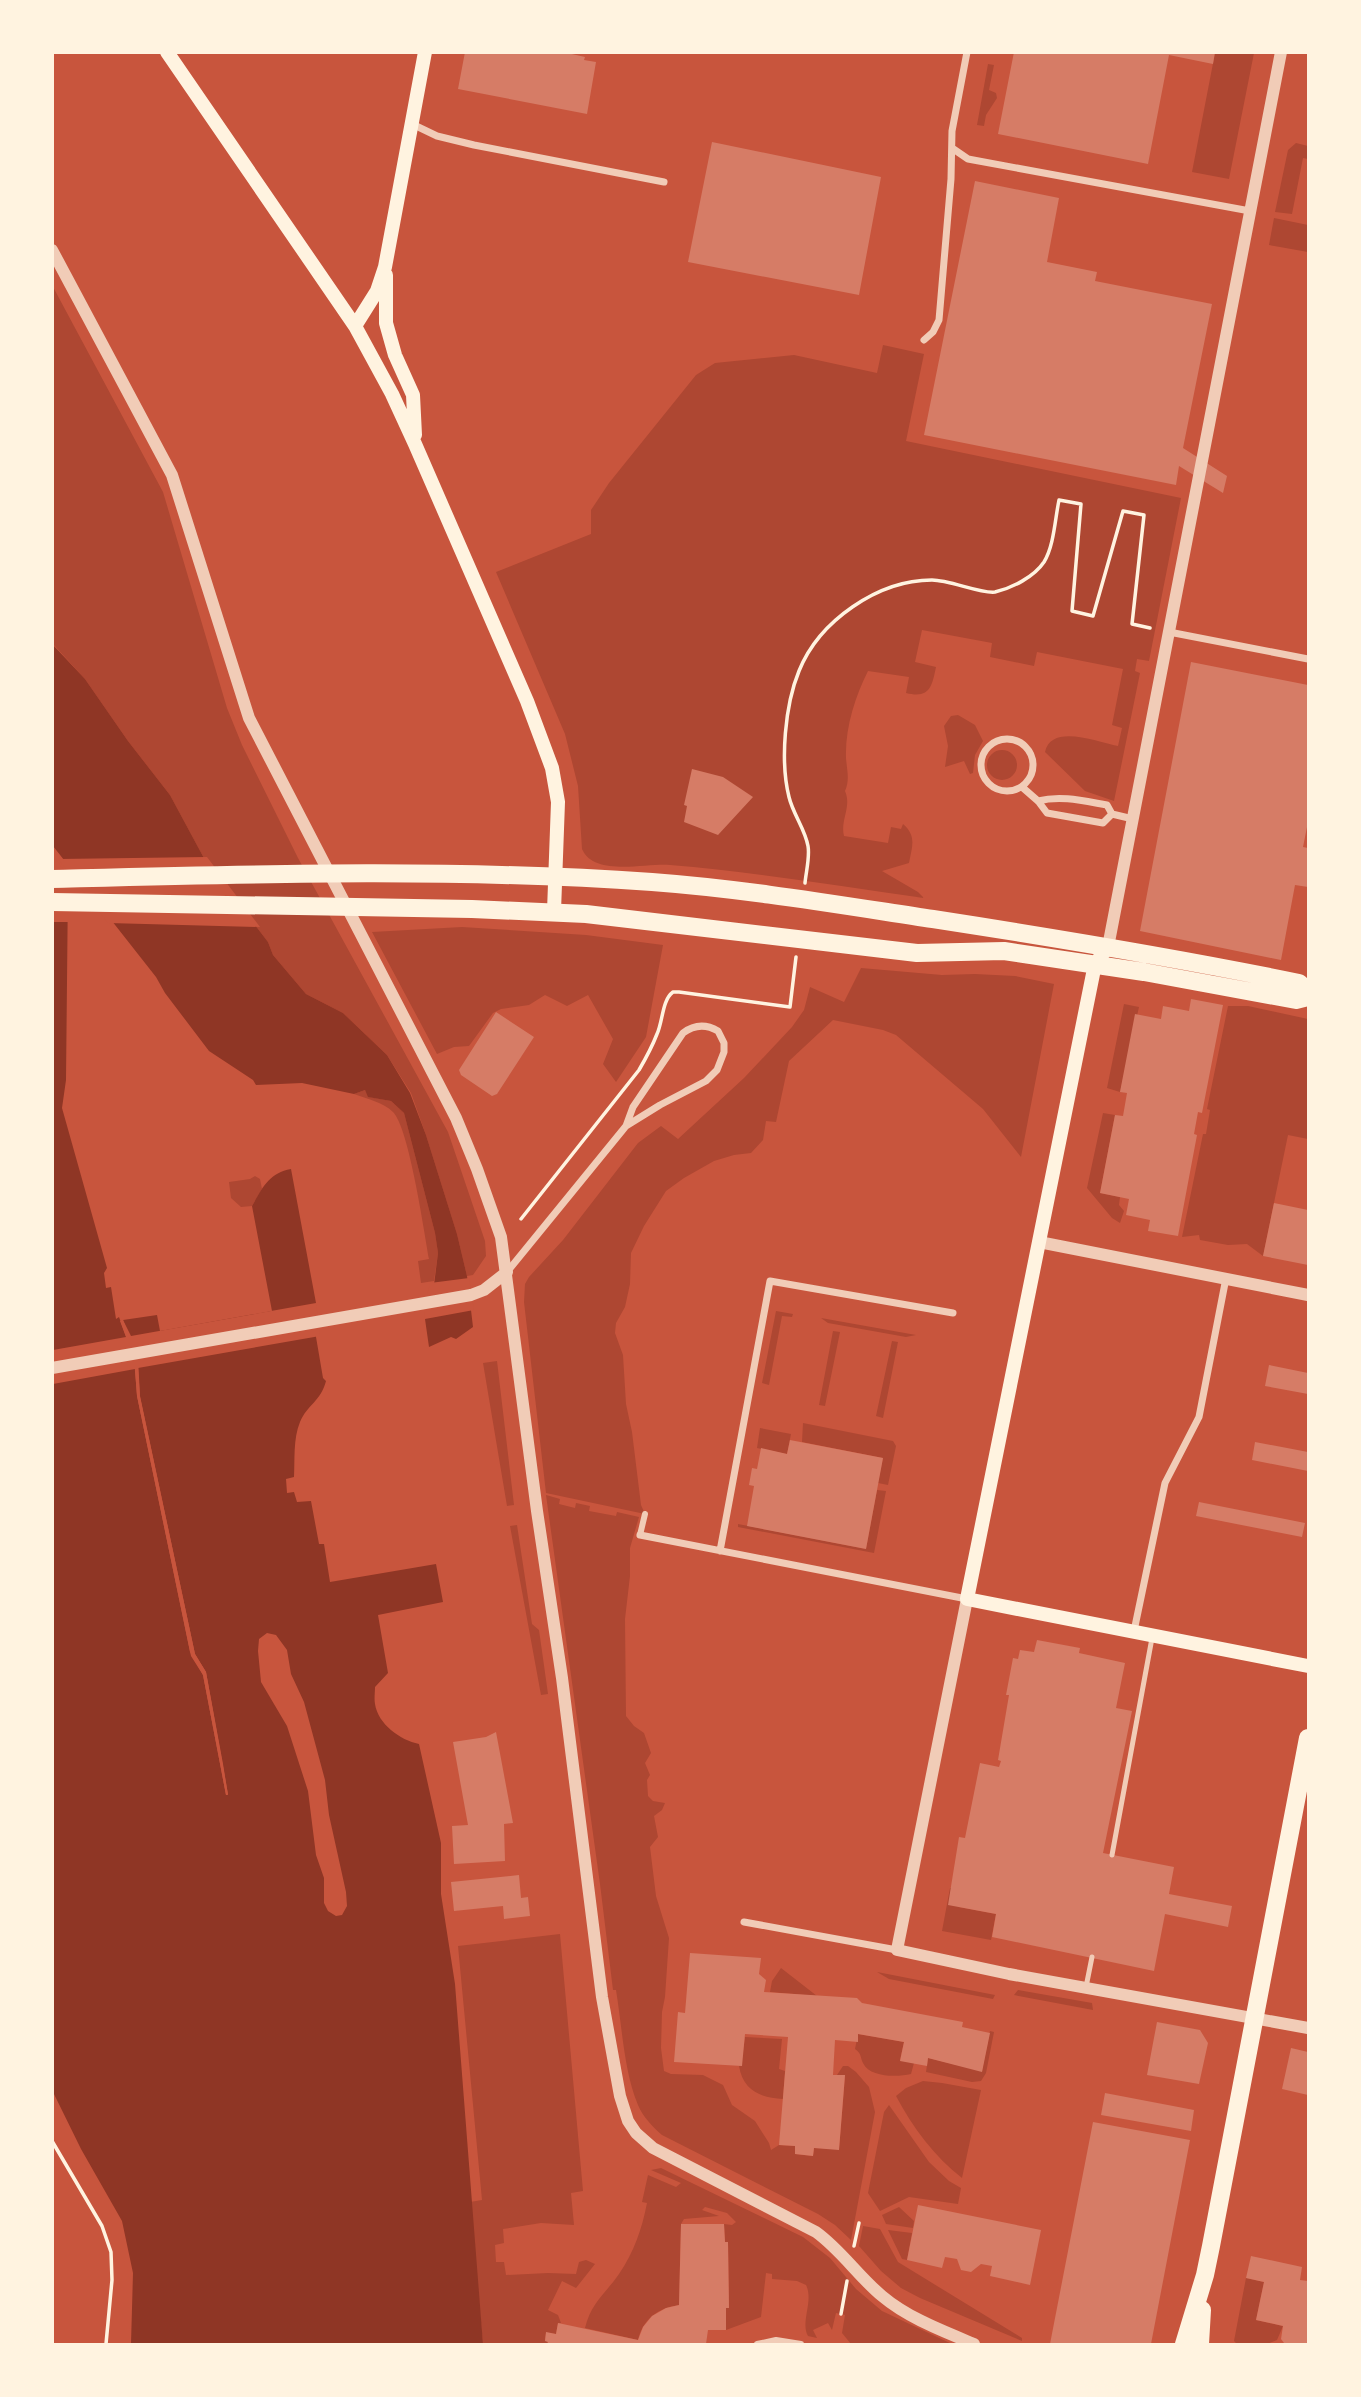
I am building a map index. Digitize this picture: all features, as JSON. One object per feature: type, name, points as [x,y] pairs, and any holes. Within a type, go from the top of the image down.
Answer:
[{"type":"main road","points":[[167,52],[355,326],[392,394],[415,444],[540,733],[552,768],[558,802],[554,911]]},
{"type":"main road","points":[[355,326],[377,291],[386,267],[425,52]]},
{"type":"main road","points":[[386,267],[386,323],[394,355],[413,396],[415,444]]},
{"type":"main road","points":[[52,879],[405,874],[655,882],[865,907],[1108,947],[1299,984],[1308,991]]},
{"type":"main road","points":[[52,902],[554,911],[652,920],[917,953],[1004,951],[1095,964],[1283,998],[1308,998]]},
{"type":"main road","points":[[1108,947],[1095,964],[967,1599],[1008,1605],[1308,1667]]},
{"type":"main road","points":[[1184,2344],[1205,2275],[1308,1738]]},
{"type":"main road","points":[[1200,2344],[1205,2275]]},
{"type":"street","points":[[924,340],[933,332],[939,320],[953,148],[952,131],[967,52]]},
{"type":"street","points":[[1108,947],[1281,52]]},
{"type":"street","points":[[412,124],[437,136],[474,145],[664,182]]},
{"type":"street","points":[[953,148],[968,159],[1250,211]]},
{"type":"street","points":[[52,250],[172,475],[249,718],[456,1118],[501,1237],[602,1997],[620,2096],[628,2121],[636,2133],[664,2155],[816,2232],[837,2249],[890,2303],[974,2344]]},
{"type":"street","points":[[1169,632],[1308,659]]},
{"type":"street","points":[[1013,740],[1027,749],[1031,756],[1032,773],[1022,787],[1005,792],[990,785],[984,778],[981,770],[984,753],[996,741],[1013,740]]},
{"type":"street","points":[[1022,787],[1047,813],[1104,823],[1112,814]]},
{"type":"street","points":[[1038,801],[1052,797],[1097,804],[1107,806],[1112,814],[1133,819]]},
{"type":"street","points":[[52,1368],[471,1295],[484,1290],[507,1272],[626,1126],[633,1107],[683,1033],[690,1028],[701,1026],[718,1031],[724,1043],[724,1052],[717,1070],[706,1081],[626,1126]]},
{"type":"street","points":[[1039,1242],[1308,1295]]},
{"type":"street","points":[[1134,1632],[1165,1482],[1199,1417],[1226,1278]]},
{"type":"street","points":[[720,1551],[770,1281],[953,1313]]},
{"type":"street","points":[[645,1514],[640,1535],[967,1599],[897,1950]]},
{"type":"street","points":[[744,1922],[1009,1974],[1308,2028]]},
{"type":"street","points":[[758,2344],[776,2340],[801,2344]]},
{"type":"lane","points":[[1112,1855],[1153,1635]]},
{"type":"lane","points":[[1087,1987],[1092,1957]]},
{"type":"path","points":[[804,892],[808,847],[789,798],[785,769],[786,727],[799,671],[816,641],[822,632],[856,605],[880,592],[912,582],[933,580],[992,592],[1016,584],[1042,564],[1047,555],[1059,500],[1081,504],[1072,611],[1093,616],[1123,511],[1144,515],[1132,624],[1150,628]]},
{"type":"path","points":[[521,1219],[639,1070],[659,1029],[668,996],[679,992],[790,1007],[796,955]]},
{"type":"path","points":[[52,2141],[102,2226],[111,2252],[112,2280],[106,2344]]},
{"type":"shaded area","points":[[1215,53],[1254,53],[1229,179],[1192,172]]},
{"type":"shaded area","points":[[988,64],[994,65],[989,90],[996,93],[997,98],[986,115],[984,126],[977,125]]},
{"type":"shaded area","points":[[1296,143],[1308,146],[1308,159],[1303,158],[1292,214],[1275,212],[1288,150]]},
{"type":"shaded area","points":[[1274,218],[1308,225],[1308,252],[1269,245]]},
{"type":"shaded area","points":[[52,285],[163,492],[227,708],[242,745],[298,858],[448,1132],[485,1241],[486,1256],[473,1275],[467,1276],[457,1234],[411,1093],[387,1055],[343,1013],[306,994],[273,955],[268,942],[205,860],[170,795],[85,679],[53,644]]},
{"type":"shaded area","points":[[883,345],[924,354],[906,441],[1181,498],[1149,661],[1137,659],[1135,671],[1140,673],[1114,801],[1085,791],[1045,752],[1049,743],[1065,736],[1088,738],[1118,746],[1122,728],[1112,725],[1123,669],[1037,652],[1034,666],[990,657],[992,643],[922,630],[915,662],[936,667],[933,680],[925,692],[906,693],[909,677],[868,671],[859,691],[847,735],[847,803],[843,830],[844,836],[888,843],[891,827],[901,829],[903,824],[912,837],[909,863],[882,871],[924,898],[702,868],[670,865],[609,866],[588,858],[582,849],[578,786],[565,734],[496,572],[591,534],[591,510],[609,483],[696,375],[715,363],[794,355],[877,373]]},
{"type":"shaded area","points":[[52,644],[85,679],[170,795],[205,860],[268,942],[273,955],[306,994],[343,1013],[387,1055],[410,1093],[457,1234],[467,1276],[473,1327],[456,1339],[451,1337],[429,1347],[425,1319],[433,1293],[438,1253],[404,1113],[391,1101],[368,1097],[365,1090],[354,1094],[302,1083],[256,1085],[253,1080],[209,1051],[156,977],[53,846]]},
{"type":"shaded area","points":[[958,715],[975,725],[983,741],[975,755],[973,773],[970,774],[964,761],[945,767],[948,746],[944,726],[951,716]]},
{"type":"shaded area","points":[[1002,750],[1008,751],[1016,759],[1016,771],[1008,779],[1002,780],[996,779],[988,771],[987,765],[988,759],[996,751]]},
{"type":"shaded area","points":[[52,861],[68,883],[66,1080],[62,1108],[107,1268],[104,1273],[106,1288],[111,1287],[116,1319],[119,1317],[134,1359],[137,1396],[191,1656],[203,1675],[226,1795],[228,1794],[206,1672],[195,1654],[140,1396],[138,1359],[123,1320],[157,1315],[160,1331],[272,1311],[252,1206],[267,1182],[283,1171],[291,1169],[316,1303],[316,1337],[323,1378],[326,1381],[321,1393],[300,1422],[295,1442],[294,1477],[286,1479],[287,1493],[294,1492],[297,1502],[311,1501],[319,1544],[324,1544],[330,1582],[436,1564],[443,1602],[378,1615],[388,1673],[375,1687],[375,1700],[380,1718],[391,1730],[419,1744],[441,1843],[441,1894],[455,1984],[483,2344],[131,2344],[133,2273],[122,2221],[81,2149],[53,2092]],"holes":[[[267,1633],[276,1635],[287,1650],[291,1674],[304,1702],[325,1780],[329,1815],[346,1892],[347,1906],[342,1915],[336,1916],[328,1911],[324,1903],[324,1878],[316,1855],[308,1791],[287,1726],[261,1682],[259,1639]]]},
{"type":"shaded area","points":[[462,927],[586,935],[663,945],[646,1037],[616,1082],[603,1064],[613,1039],[588,995],[567,1006],[545,995],[529,1005],[501,1009],[493,1013],[469,1046],[454,1047],[437,1054],[372,932]]},
{"type":"shaded area","points":[[861,968],[942,975],[1015,976],[1054,984],[1021,1157],[983,1109],[896,1035],[833,1020],[789,1061],[776,1122],[766,1121],[763,1140],[751,1153],[714,1161],[666,1191],[631,1253],[630,1284],[615,1333],[623,1355],[626,1404],[641,1505],[645,1514],[546,1493],[524,1302],[525,1284],[529,1277],[563,1240],[638,1143],[661,1126],[678,1139],[744,1078],[792,1027],[804,1010],[810,987],[844,1002]]},
{"type":"shaded area","points":[[1124,1004],[1139,1007],[1120,1092],[1107,1088]]},
{"type":"shaded area","points":[[1228,1006],[1248,1006],[1308,1019],[1308,1139],[1288,1135],[1263,1256],[1247,1244],[1228,1245],[1200,1240],[1199,1235],[1182,1237],[1203,1134],[1206,1134],[1210,1110],[1207,1109]]},
{"type":"shaded area","points":[[365,1090],[369,1097],[391,1101],[404,1113],[435,1233],[438,1253],[434,1281],[421,1283],[418,1261],[429,1259],[405,1138],[393,1112],[375,1101],[354,1094]]},
{"type":"shaded area","points":[[1103,1113],[1115,1115],[1100,1193],[1120,1197],[1119,1205],[1124,1211],[1120,1223],[1112,1218],[1087,1188]]},
{"type":"shaded area","points":[[255,1176],[260,1179],[262,1189],[252,1206],[241,1207],[231,1198],[229,1182]]},
{"type":"shaded area","points":[[776,1311],[793,1314],[792,1317],[782,1316],[769,1385],[762,1383]]},
{"type":"shaded area","points":[[821,1318],[916,1335],[906,1337],[828,1323]]},
{"type":"shaded area","points":[[833,1331],[840,1332],[825,1406],[819,1405]]},
{"type":"shaded area","points":[[892,1341],[898,1342],[883,1418],[876,1416]]},
{"type":"shaded area","points":[[497,1361],[514,1505],[507,1506],[483,1363]]},
{"type":"shaded area","points":[[803,1423],[893,1441],[896,1446],[888,1485],[878,1483],[883,1458],[802,1442]]},
{"type":"shaded area","points":[[760,1428],[791,1434],[787,1454],[757,1448]]},
{"type":"shaded area","points":[[877,1490],[886,1491],[874,1553],[738,1527],[738,1524],[866,1549]]},
{"type":"shaded area","points":[[546,1495],[560,1499],[559,1504],[575,1508],[576,1503],[590,1506],[589,1511],[616,1516],[617,1512],[639,1517],[630,1548],[625,1619],[626,1716],[644,1733],[651,1753],[645,1763],[650,1775],[647,1780],[648,1796],[653,1801],[665,1803],[662,1810],[654,1816],[658,1837],[650,1847],[656,1896],[669,1938],[662,2012],[661,2048],[664,2071],[671,2074],[703,2075],[723,2085],[732,2105],[755,2121],[771,2150],[779,2145],[795,2146],[795,2154],[813,2156],[814,2148],[839,2149],[845,2076],[837,2075],[843,2066],[856,2072],[869,2087],[875,2112],[851,2240],[818,2214],[662,2135],[645,2118],[638,2105],[626,2064],[616,1990],[613,1990]]},
{"type":"shaded area","points":[[517,1525],[532,1624],[539,1630],[548,1694],[541,1695],[510,1526]]},
{"type":"shaded area","points":[[950,1888],[962,1890],[959,1907],[996,1914],[991,1940],[942,1931]]},
{"type":"shaded area","points":[[560,1934],[583,2191],[571,2193],[574,2225],[541,2223],[503,2229],[504,2243],[495,2245],[496,2262],[504,2262],[506,2275],[576,2274],[579,2262],[586,2260],[595,2264],[576,2288],[562,2281],[548,2310],[558,2315],[561,2323],[558,2323],[556,2334],[546,2333],[547,2344],[483,2344],[470,2202],[482,2200],[458,1946]]},
{"type":"shaded area","points":[[781,1968],[817,1996],[770,1992],[772,1981]]},
{"type":"shaded area","points":[[877,1972],[995,1995],[993,1999],[889,1979]]},
{"type":"shaded area","points":[[1018,1990],[1092,2003],[1093,2010],[1014,1995]]},
{"type":"shaded area","points":[[990,2031],[994,2032],[986,2073],[981,2081],[972,2082],[926,2072],[928,2058],[982,2071]]},
{"type":"shaded area","points":[[858,2034],[904,2042],[900,2060],[914,2063],[911,2074],[885,2075],[867,2068],[855,2049]]},
{"type":"shaded area","points":[[745,2037],[782,2039],[779,2069],[785,2071],[783,2099],[760,2094],[744,2081],[739,2066]]},
{"type":"shaded area","points":[[923,2081],[981,2090],[962,2178],[925,2141],[896,2096],[906,2088]]},
{"type":"shaded area","points":[[889,2105],[929,2162],[949,2181],[961,2188],[958,2204],[909,2197],[880,2211],[868,2193],[884,2112]]},
{"type":"shaded area","points":[[661,2168],[803,2237],[830,2258],[856,2289],[882,2311],[952,2344],[851,2344],[842,2333],[845,2315],[836,2313],[832,2330],[828,2323],[813,2330],[817,2338],[808,2336],[805,2324],[809,2298],[806,2285],[797,2281],[772,2279],[772,2274],[766,2273],[761,2317],[726,2330],[726,2308],[729,2308],[728,2242],[725,2242],[724,2224],[732,2225],[736,2222],[727,2213],[705,2207],[702,2210],[719,2216],[684,2219],[681,2224],[679,2305],[652,2316],[638,2340],[585,2328],[595,2305],[619,2274],[637,2240],[647,2203],[642,2202],[648,2175],[676,2187],[681,2183],[651,2170]]},
{"type":"shaded area","points":[[899,2207],[914,2221],[913,2228],[886,2224],[882,2215]]},
{"type":"shaded area","points":[[863,2226],[880,2229],[898,2262],[1022,2338],[1022,2341],[901,2288],[881,2271],[859,2246]]},
{"type":"shaded area","points":[[888,2230],[912,2233],[907,2260],[902,2259]]},
{"type":"shaded area","points":[[1246,2278],[1264,2282],[1256,2320],[1283,2326],[1277,2340],[1267,2344],[1237,2344],[1234,2341]]},
{"type":"pier","points":[[207,857],[260,927],[108,923],[58,859]]},
{"type":"pier","points":[[53,859],[56,859],[72,882],[72,922],[52,922]]},
{"type":"pier","points":[[469,1278],[474,1310],[425,1319],[424,1309],[430,1283]]},
{"type":"pier","points":[[316,1303],[320,1336],[138,1368],[140,1397],[195,1654],[206,1672],[226,1795],[203,1675],[190,1652],[137,1396],[135,1369],[53,1384],[53,1350],[126,1337],[120,1321],[123,1320],[131,1336]]},
{"type":"building","points":[[465,52],[563,52],[596,62],[587,114],[458,89]]},
{"type":"building","points":[[1014,52],[1215,52],[1213,64],[1169,55],[1148,164],[998,134]]},
{"type":"building","points":[[712,142],[881,177],[859,295],[688,262]]},
{"type":"building","points":[[975,181],[1059,198],[1047,262],[1097,272],[1095,281],[1212,304],[1183,448],[1227,476],[1223,493],[1179,466],[1176,485],[924,435]]},
{"type":"building","points":[[1191,662],[1308,685],[1308,822],[1303,847],[1308,848],[1308,887],[1295,885],[1281,960],[1140,931]]},
{"type":"building","points":[[692,769],[723,777],[753,797],[718,835],[684,822],[687,806],[684,805]]},
{"type":"building","points":[[1191,999],[1223,1005],[1202,1113],[1198,1112],[1194,1134],[1197,1135],[1178,1236],[1148,1231],[1150,1220],[1126,1215],[1129,1199],[1100,1193],[1115,1115],[1123,1116],[1127,1093],[1120,1092],[1135,1014],[1161,1019],[1163,1006],[1189,1011]]},
{"type":"building","points":[[496,1012],[534,1037],[497,1094],[492,1096],[461,1075],[459,1070]]},
{"type":"building","points":[[1274,1203],[1308,1210],[1308,1265],[1263,1256]]},
{"type":"building","points":[[1269,1365],[1308,1373],[1308,1394],[1265,1386]]},
{"type":"building","points":[[790,1440],[883,1458],[866,1549],[747,1526],[754,1486],[749,1485],[752,1468],[757,1469],[761,1448],[787,1454]]},
{"type":"building","points":[[1255,1442],[1308,1452],[1308,1471],[1252,1460]]},
{"type":"building","points":[[1199,1502],[1305,1523],[1302,1537],[1196,1516]]},
{"type":"building","points":[[1037,1640],[1080,1648],[1079,1653],[1125,1663],[1116,1708],[1132,1711],[1103,1853],[1174,1867],[1169,1894],[1232,1906],[1228,1927],[1165,1914],[1154,1971],[992,1937],[996,1914],[948,1905],[959,1837],[965,1838],[980,1763],[999,1767],[1001,1761],[998,1760],[1013,1658],[1018,1659],[1020,1650],[1034,1652]]},
{"type":"building","points":[[496,1732],[513,1823],[504,1824],[505,1861],[454,1864],[452,1826],[468,1825],[453,1742],[486,1737]]},
{"type":"building","points":[[519,1875],[521,1898],[528,1897],[530,1916],[504,1919],[503,1906],[454,1911],[451,1882]]},
{"type":"building","points":[[690,1953],[761,1958],[759,1974],[766,1980],[764,1992],[857,1998],[862,2003],[963,2022],[962,2027],[990,2033],[982,2072],[928,2058],[927,2066],[900,2061],[904,2042],[858,2034],[858,2042],[835,2040],[833,2075],[845,2075],[839,2150],[814,2148],[813,2156],[795,2154],[795,2146],[779,2145],[788,2037],[745,2034],[742,2066],[674,2062],[678,2012],[685,2013]]},
{"type":"building","points":[[1157,2022],[1200,2030],[1208,2043],[1199,2084],[1147,2075]]},
{"type":"building","points":[[1291,2048],[1308,2052],[1308,2095],[1282,2089]]},
{"type":"building","points":[[1105,2093],[1194,2110],[1191,2131],[1101,2115]]},
{"type":"building","points":[[1093,2122],[1190,2140],[1151,2344],[1050,2344]]},
{"type":"building","points":[[918,2205],[1041,2230],[1030,2285],[990,2276],[992,2266],[981,2264],[971,2272],[961,2270],[957,2259],[945,2257],[942,2268],[907,2260]]},
{"type":"building","points":[[681,2224],[724,2224],[725,2242],[728,2242],[729,2308],[726,2308],[726,2330],[708,2330],[706,2344],[547,2344],[546,2332],[556,2334],[558,2323],[638,2340],[643,2327],[652,2316],[666,2308],[679,2305]]},
{"type":"building","points":[[1251,2256],[1302,2267],[1300,2280],[1308,2281],[1308,2344],[1284,2343],[1281,2339],[1283,2326],[1256,2320],[1264,2282],[1246,2278]]}]
